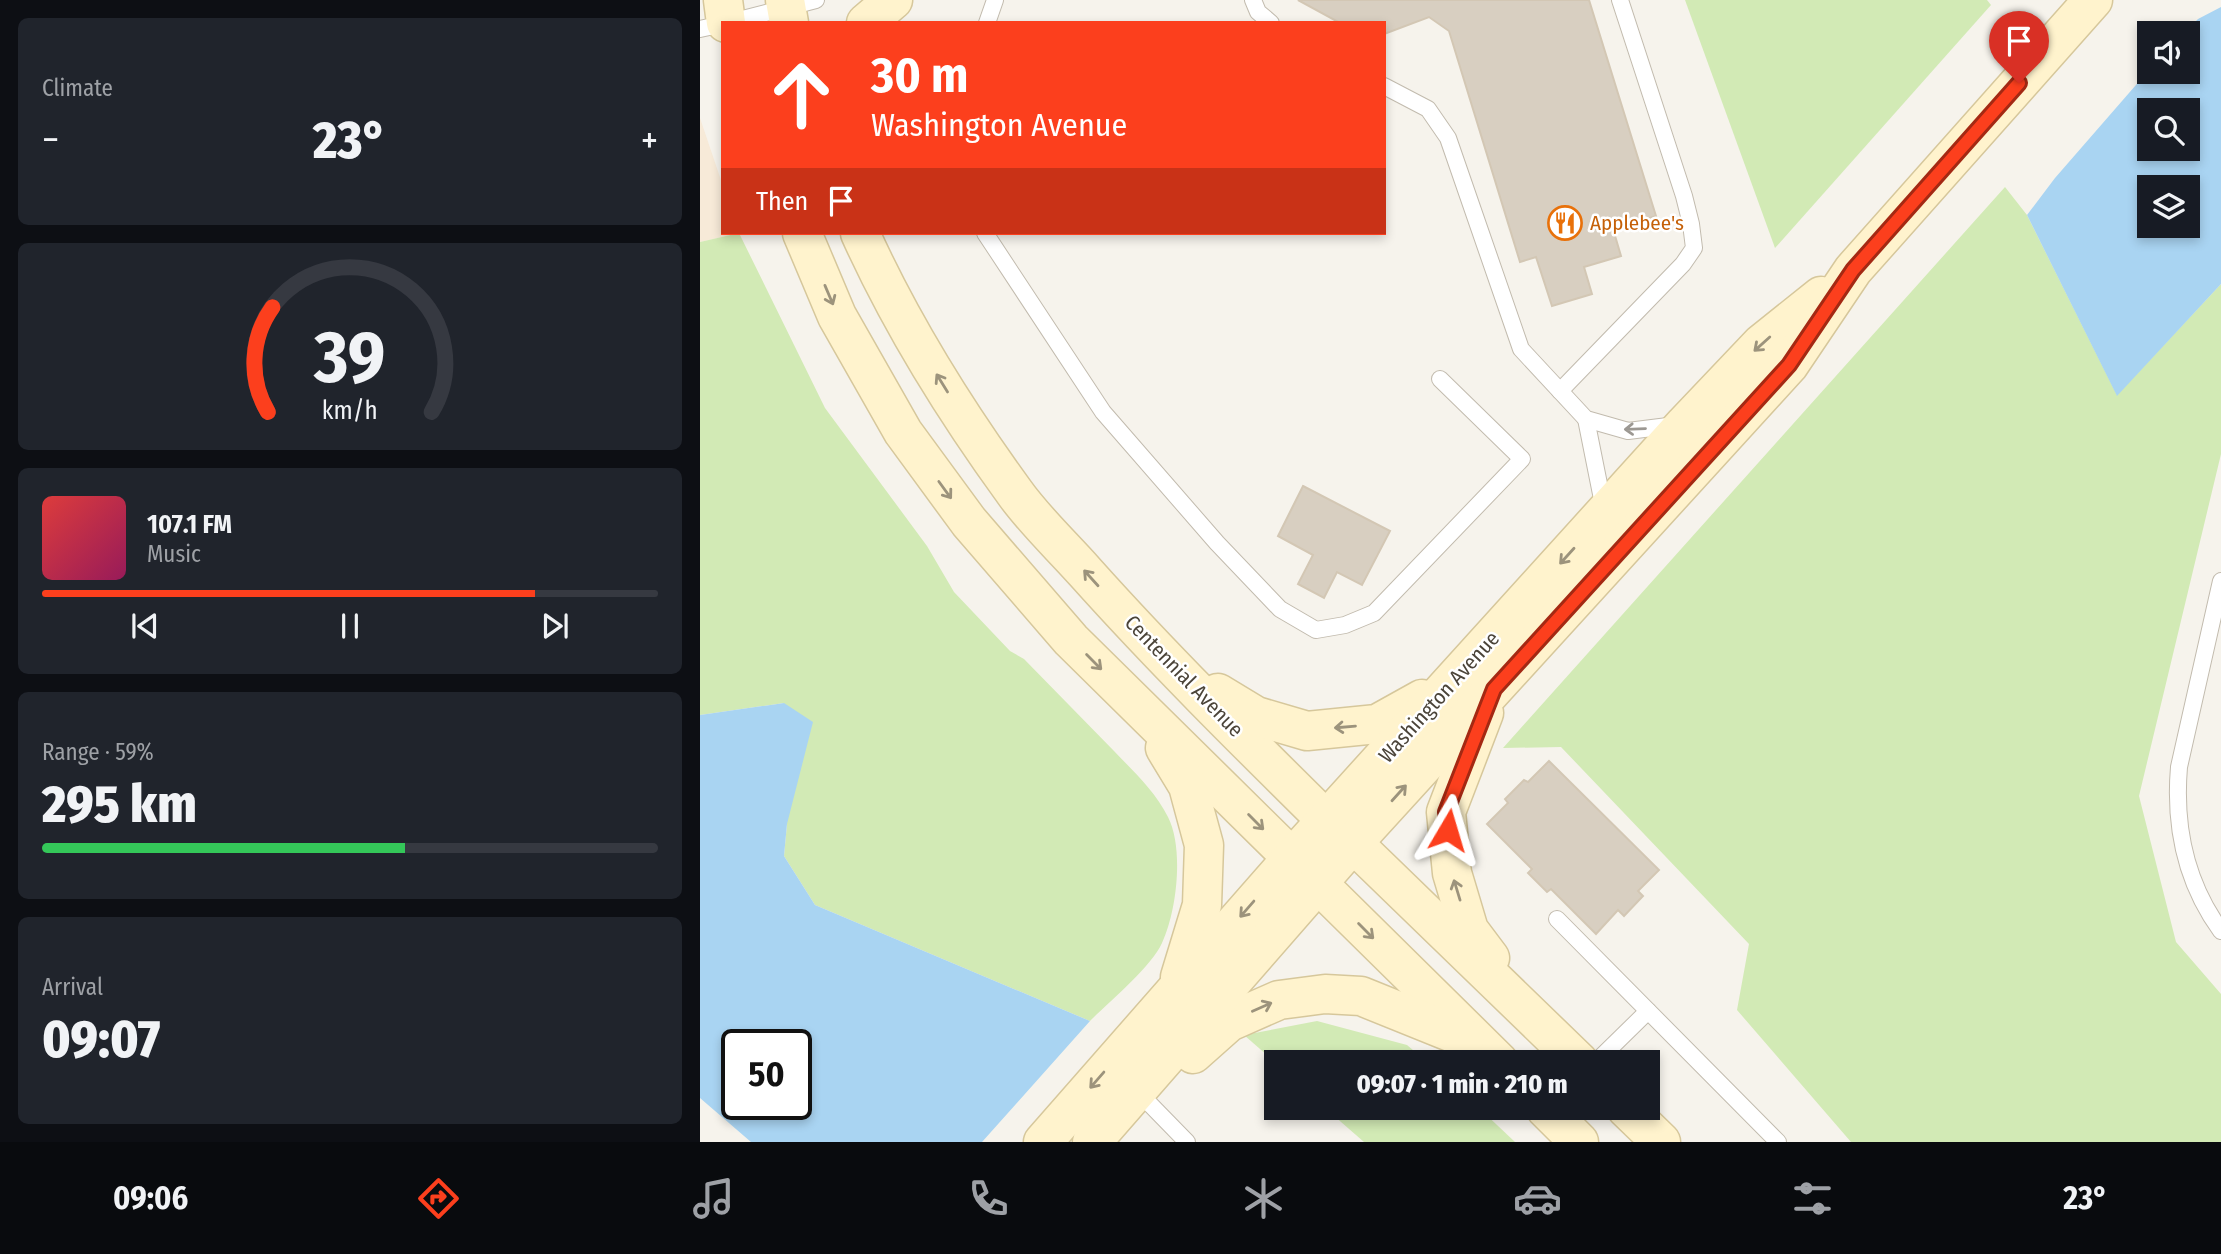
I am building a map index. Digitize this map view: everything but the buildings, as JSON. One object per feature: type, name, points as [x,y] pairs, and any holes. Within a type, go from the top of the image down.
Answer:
[{"type":"main road","points":[[723,0],[725,21]]},
{"type":"main road","points":[[868,21],[893,0]]},
{"type":"main road","name":"Washington Avenue","points":[[1339,832],[1494,689],[1789,365],[1853,270],[2093,0]]},
{"type":"main road","points":[[803,235],[837,316],[903,432],[969,522],[1071,640],[1487,1050]]},
{"type":"main road","name":"Centennial Avenue","points":[[861,235],[881,280],[943,385],[1016,495],[1172,666],[1339,832],[1567,1050]]},
{"type":"main road","points":[[888,235],[907,283],[898,309]]},
{"type":"main road","name":"Washington Avenue","points":[[1094,1142],[1305,870],[1339,832],[1451,683],[1761,344],[1853,270]]},
{"type":"main road","points":[[1172,666],[1256,716],[1307,731],[1377,724],[1451,683]]},
{"type":"main road","points":[[1494,689],[1446,812],[1452,873],[1469,930],[1545,1029]]},
{"type":"main road","points":[[1140,708],[1188,786],[1204,845],[1202,905],[1177,990]]},
{"type":"main road","name":"Washington Avenue","points":[[1043,1142],[1177,990],[1305,870]]},
{"type":"main road","points":[[1094,1142],[1229,1022],[1279,1000],[1325,994],[1361,996],[1483,1050]]},
{"type":"main road","points":[[1557,1120],[1579,1142]]},
{"type":"main road","points":[[1638,1120],[1661,1142]]},
{"type":"lane","points":[[988,21],[996,0]]},
{"type":"lane","points":[[1254,0],[1258,12],[1269,21]]},
{"type":"lane","points":[[1560,391],[1683,264],[1694,248],[1684,197],[1620,0]]},
{"type":"lane","points":[[734,21],[794,8]]},
{"type":"lane","points":[[700,29],[721,24]]},
{"type":"lane","points":[[1386,87],[1428,109],[1448,138],[1521,349],[1586,419],[1628,431],[1685,424]]},
{"type":"lane","points":[[986,235],[1103,412],[1217,543],[1280,609],[1316,630],[1345,625],[1374,613],[1522,459],[1440,379]]},
{"type":"lane","points":[[1586,419],[1605,514]]},
{"type":"lane","points":[[2221,582],[2179,767],[2177,788],[2177,815],[2189,870],[2202,901],[2221,931]]},
{"type":"lane","points":[[1557,919],[1778,1142]]},
{"type":"lane","points":[[1608,1050],[1648,1011]]},
{"type":"lane","points":[[1144,1098],[1187,1142]]},
{"type":"shaded area","points":[[700,118],[721,180],[721,235],[730,235],[700,242]]},
{"type":"green space","points":[[1685,0],[1987,0],[1991,5],[1775,248]]},
{"type":"green space","points":[[2005,187],[2027,215],[2117,395],[2221,284],[2221,454],[2139,796],[2176,942],[2221,994],[2221,1142],[1851,1142],[1737,1010],[1749,944],[1561,747],[1503,748]]},
{"type":"green space","points":[[740,235],[825,408],[927,546],[954,592],[1010,651],[1024,659],[1136,774],[1168,817],[1176,845],[1177,880],[1167,930],[1149,962],[1090,1021],[815,905],[784,856],[787,824],[784,703],[700,715],[700,242]]},
{"type":"green space","points":[[1317,1021],[1407,1045],[1413,1050],[1264,1050],[1264,1052],[1244,1035]]},
{"type":"green space","points":[[1339,1120],[1492,1120],[1515,1142],[1364,1142]]},
{"type":"water","points":[[2221,7],[2221,284],[2117,396],[2027,215],[2055,178],[2137,84],[2200,84],[2200,21],[2196,21]]},
{"type":"water","points":[[784,703],[813,722],[787,824],[784,856],[815,905],[1090,1021],[982,1142],[751,1142],[726,1120],[812,1120],[812,1029],[721,1029],[721,1116],[700,1098],[700,715]]},
{"type":"place","name":"Applebee's","points":[[1565,223]]},
{"type":"route","points":[[1448,830],[1446,812],[1494,689],[1789,365],[1853,270],[2019,83]]}]
